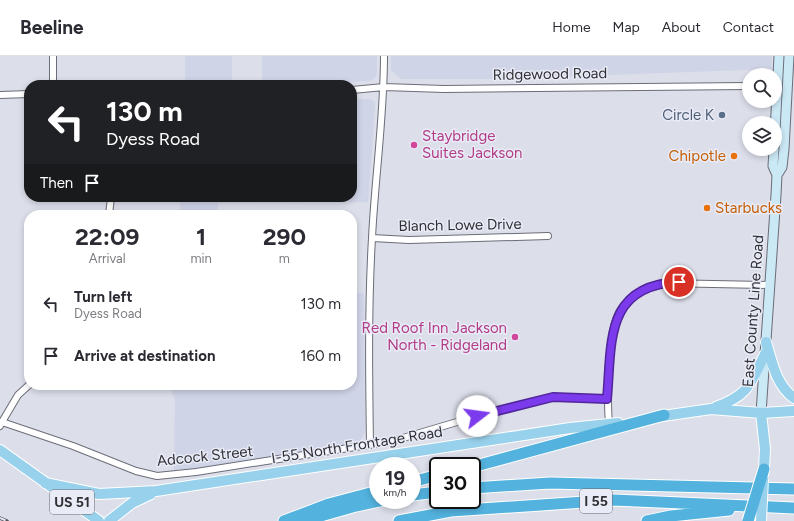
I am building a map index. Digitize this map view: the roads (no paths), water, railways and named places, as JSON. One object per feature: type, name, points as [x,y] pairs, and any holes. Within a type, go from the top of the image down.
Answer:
[{"type":"highway","points":[[481,465],[664,415]]},
{"type":"highway","points":[[748,521],[764,469]]},
{"type":"highway","name":"I 55","points":[[481,487],[550,483],[794,489]]},
{"type":"highway","points":[[284,521],[329,504],[369,493]]},
{"type":"highway","name":"I 55","points":[[399,521],[450,511],[530,504],[614,500],[794,508]]},
{"type":"highway","points":[[302,521],[369,503]]},
{"type":"highway","points":[[647,521],[671,516],[719,512],[747,506]]},
{"type":"main road","points":[[778,68],[779,56]]},
{"type":"main road","name":"East County Line Road","points":[[777,175],[782,167],[791,88],[789,56]]},
{"type":"main road","name":"East County Line Road","points":[[761,521],[764,469],[762,413],[764,354],[777,175],[774,166],[774,156]]},
{"type":"main road","points":[[766,342],[779,381],[786,392],[794,398]]},
{"type":"main road","points":[[712,409],[741,396],[748,388],[764,354]]},
{"type":"main road","name":"I-55 North Frontage Road","points":[[45,483],[99,494],[156,491],[570,428],[609,425],[664,415],[712,409],[762,413],[794,412]]},
{"type":"main road","name":"US 51","points":[[0,450],[99,521]]},
{"type":"main road","points":[[109,521],[132,503],[156,491]]},
{"type":"street","points":[[52,56],[53,80]]},
{"type":"street","points":[[370,445],[372,238],[377,158],[384,87],[384,56]]},
{"type":"street","name":"Ridgewood Road","points":[[357,90],[384,87],[444,89],[742,86]]},
{"type":"street","points":[[0,95],[24,94]]},
{"type":"street","name":"Blanch Lowe Drive","points":[[372,238],[409,240],[548,236]]},
{"type":"street","points":[[609,425],[607,399],[612,338],[620,310],[639,292],[662,283],[770,285]]},
{"type":"street","points":[[1,424],[18,395],[24,390]]},
{"type":"street","name":"Adcock Street","points":[[1,424],[73,446],[136,471],[157,476],[223,468],[393,442],[477,416],[553,397],[607,399]]},
{"type":"railway","points":[[0,518],[7,521]]},
{"type":"place","name":"Circle K","points":[[722,115]]},
{"type":"place","name":"Staybridge Suites Jackson","points":[[414,145]]},
{"type":"place","name":"Chipotle","points":[[734,156]]},
{"type":"place","name":"Starbucks","points":[[707,208]]},
{"type":"place","name":"Red Roof Inn Jackson North - Ridgeland","points":[[515,337]]}]
